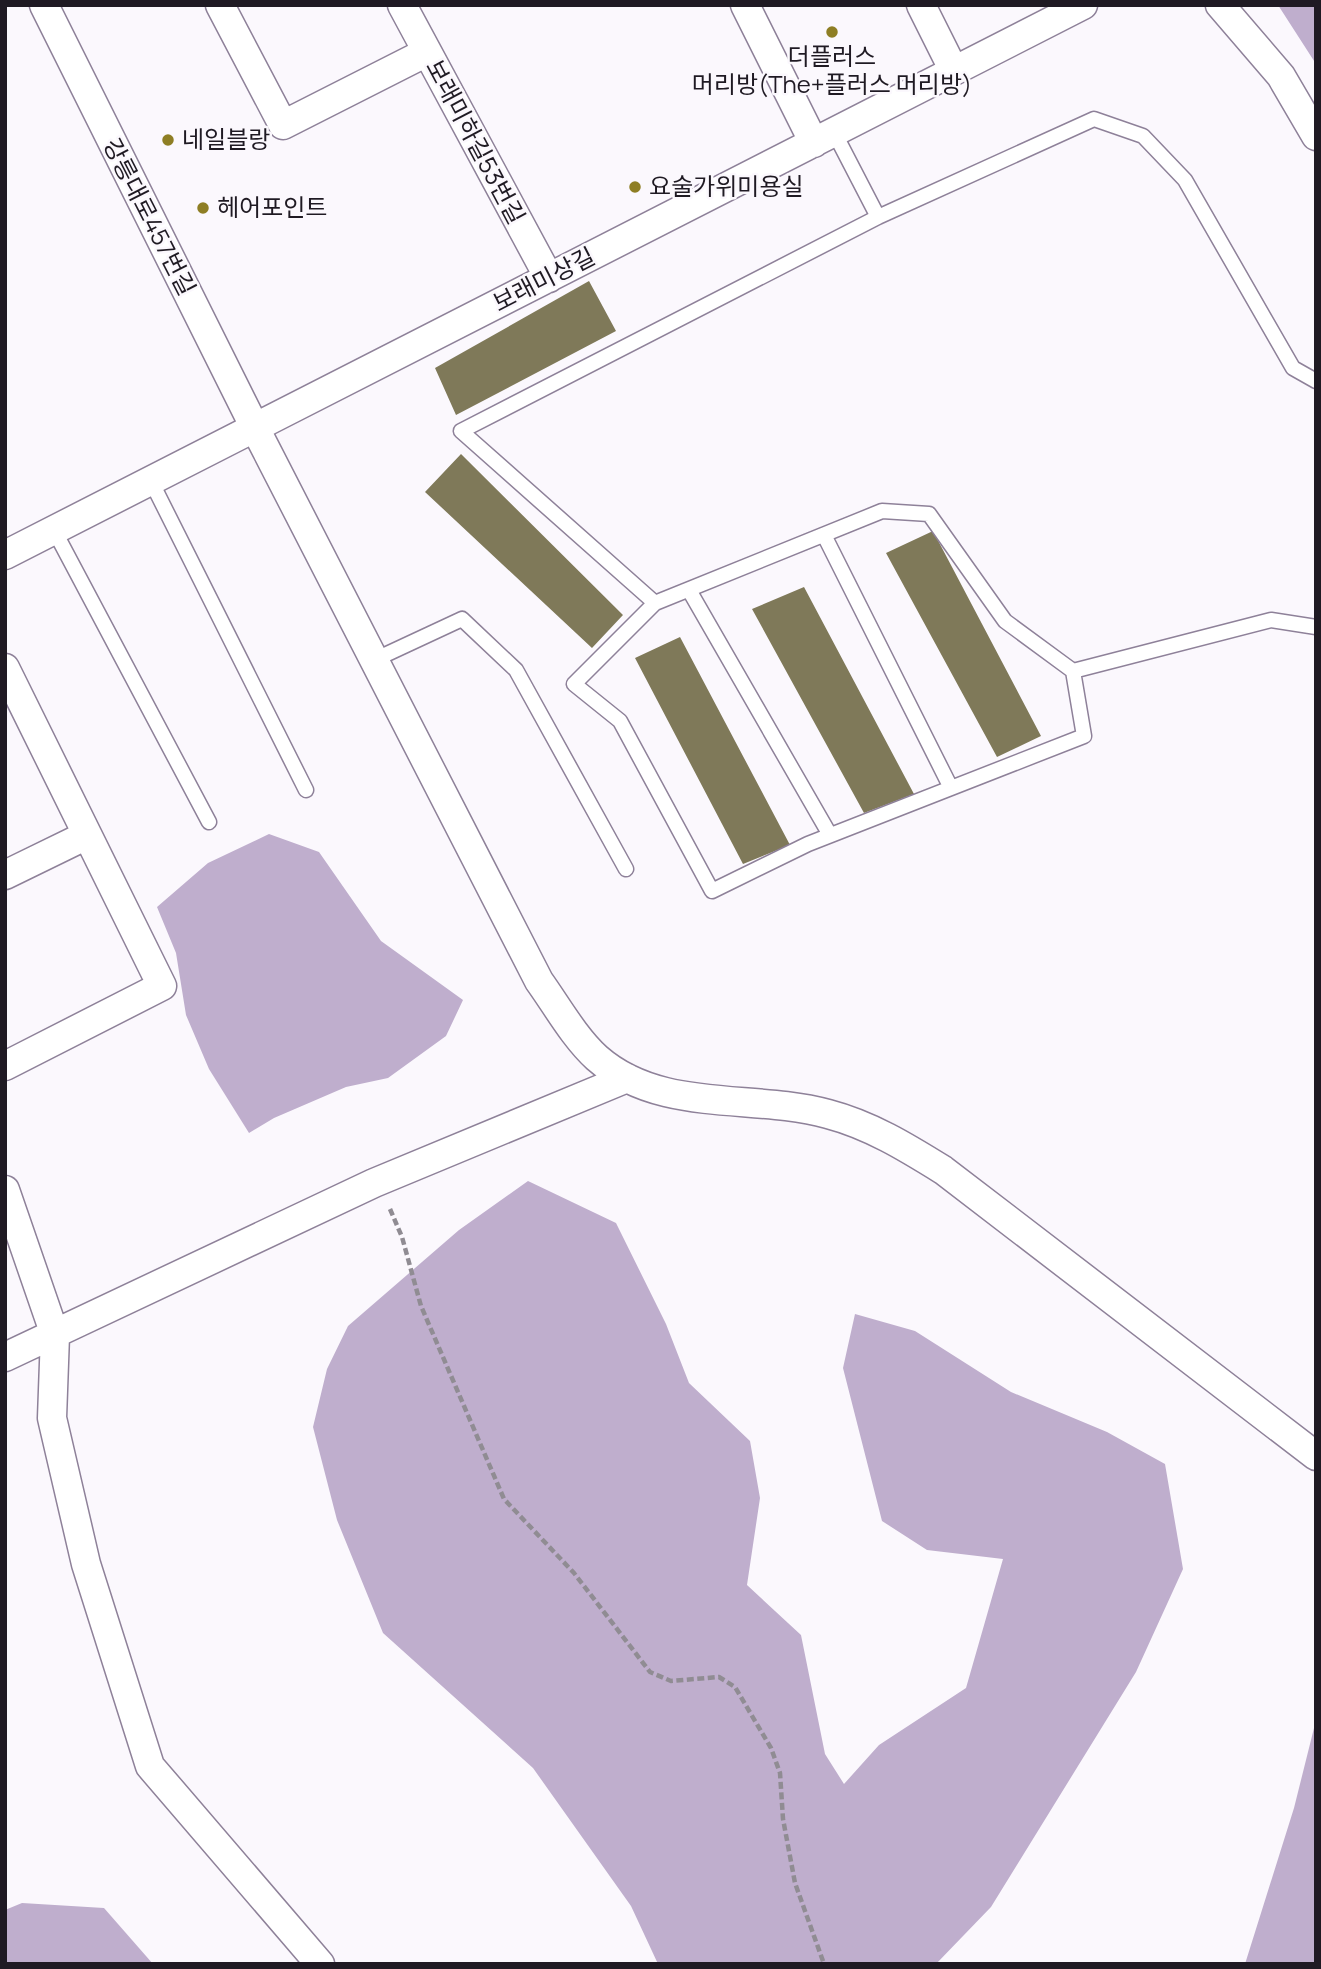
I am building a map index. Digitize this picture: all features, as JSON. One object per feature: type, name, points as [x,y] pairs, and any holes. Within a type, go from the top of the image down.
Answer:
[{"type":"street","name":"강릉대로457번길","points":[[44,5],[255,428],[539,981],[597,1058],[627,1077],[668,1094],[827,1113],[889,1136],[943,1170],[1316,1457]]},
{"type":"street","points":[[220,5],[283,125],[427,52]]},
{"type":"street","name":"보래미하길53번길","points":[[402,5],[548,278]]},
{"type":"street","points":[[745,5],[824,138]]},
{"type":"street","points":[[921,5],[954,71]]},
{"type":"street","name":"보래미상길","points":[[5,555],[1083,5]]},
{"type":"street","points":[[1220,5],[1281,76],[1316,136]]},
{"type":"street","points":[[5,668],[12,700],[87,835],[162,986],[5,1066]]},
{"type":"street","points":[[5,876],[87,835]]},
{"type":"street","points":[[5,1357],[374,1183],[627,1077]]},
{"type":"street","points":[[5,1190],[55,1335],[52,1418],[86,1564],[150,1766],[320,1964]]},
{"type":"lane","points":[[655,603],[461,431],[878,217],[1094,119],[1143,136],[1185,180],[1293,368],[1316,381]]},
{"type":"lane","points":[[824,138],[878,217]]},
{"type":"lane","points":[[151,481],[306,790]]},
{"type":"lane","points":[[882,511],[929,514],[1005,621],[1073,671],[1084,736],[830,835],[712,891],[620,721],[574,684],[655,603],[688,590],[882,511]]},
{"type":"lane","points":[[54,530],[209,822]]},
{"type":"lane","points":[[824,535],[951,788]]},
{"type":"lane","points":[[688,590],[830,835]]},
{"type":"lane","points":[[374,660],[463,619],[516,670],[626,869]]},
{"type":"lane","points":[[1073,671],[1271,620],[1316,627]]},
{"type":"path","points":[[374,1183],[389,1207],[402,1237],[421,1306],[505,1499],[574,1573],[650,1672],[671,1681],[719,1677],[735,1687],[771,1748],[780,1773],[783,1819],[795,1883],[824,1964]]},
{"type":"shaded area","points":[[1278,5],[1316,5],[1316,64]]},
{"type":"shaded area","points":[[269,834],[319,852],[381,941],[463,1000],[446,1036],[388,1078],[346,1087],[274,1118],[249,1133],[209,1069],[186,1015],[176,953],[157,907],[208,863]]},
{"type":"shaded area","points":[[528,1181],[616,1223],[666,1324],[689,1383],[750,1441],[760,1498],[747,1585],[801,1635],[825,1754],[844,1784],[879,1745],[966,1688],[1003,1559],[927,1550],[882,1521],[843,1368],[855,1314],[915,1331],[1011,1392],[1107,1432],[1165,1464],[1183,1569],[1136,1672],[991,1907],[936,1964],[658,1964],[631,1906],[533,1768],[383,1633],[337,1520],[313,1427],[327,1369],[348,1326],[459,1230]]},
{"type":"shaded area","points":[[1316,1720],[1316,1964],[1245,1964],[1294,1808]]},
{"type":"shaded area","points":[[22,1903],[104,1908],[153,1964],[5,1964],[5,1910]]},
{"type":"building","points":[[589,281],[616,331],[456,415],[435,368]]},
{"type":"building","points":[[461,454],[623,615],[592,648],[425,492]]},
{"type":"building","points":[[933,531],[1041,736],[997,757],[886,553]]},
{"type":"building","points":[[804,587],[914,794],[864,813],[752,609]]},
{"type":"building","points":[[680,637],[790,845],[743,864],[635,658]]},
{"type":"place","name":"더플러스 머리방(The+플러스 머리방)","points":[[832,32]]},
{"type":"place","name":"네일블랑","points":[[168,140]]},
{"type":"place","name":"요술가위미용실","points":[[635,187]]},
{"type":"place","name":"헤어포인트","points":[[203,208]]}]
